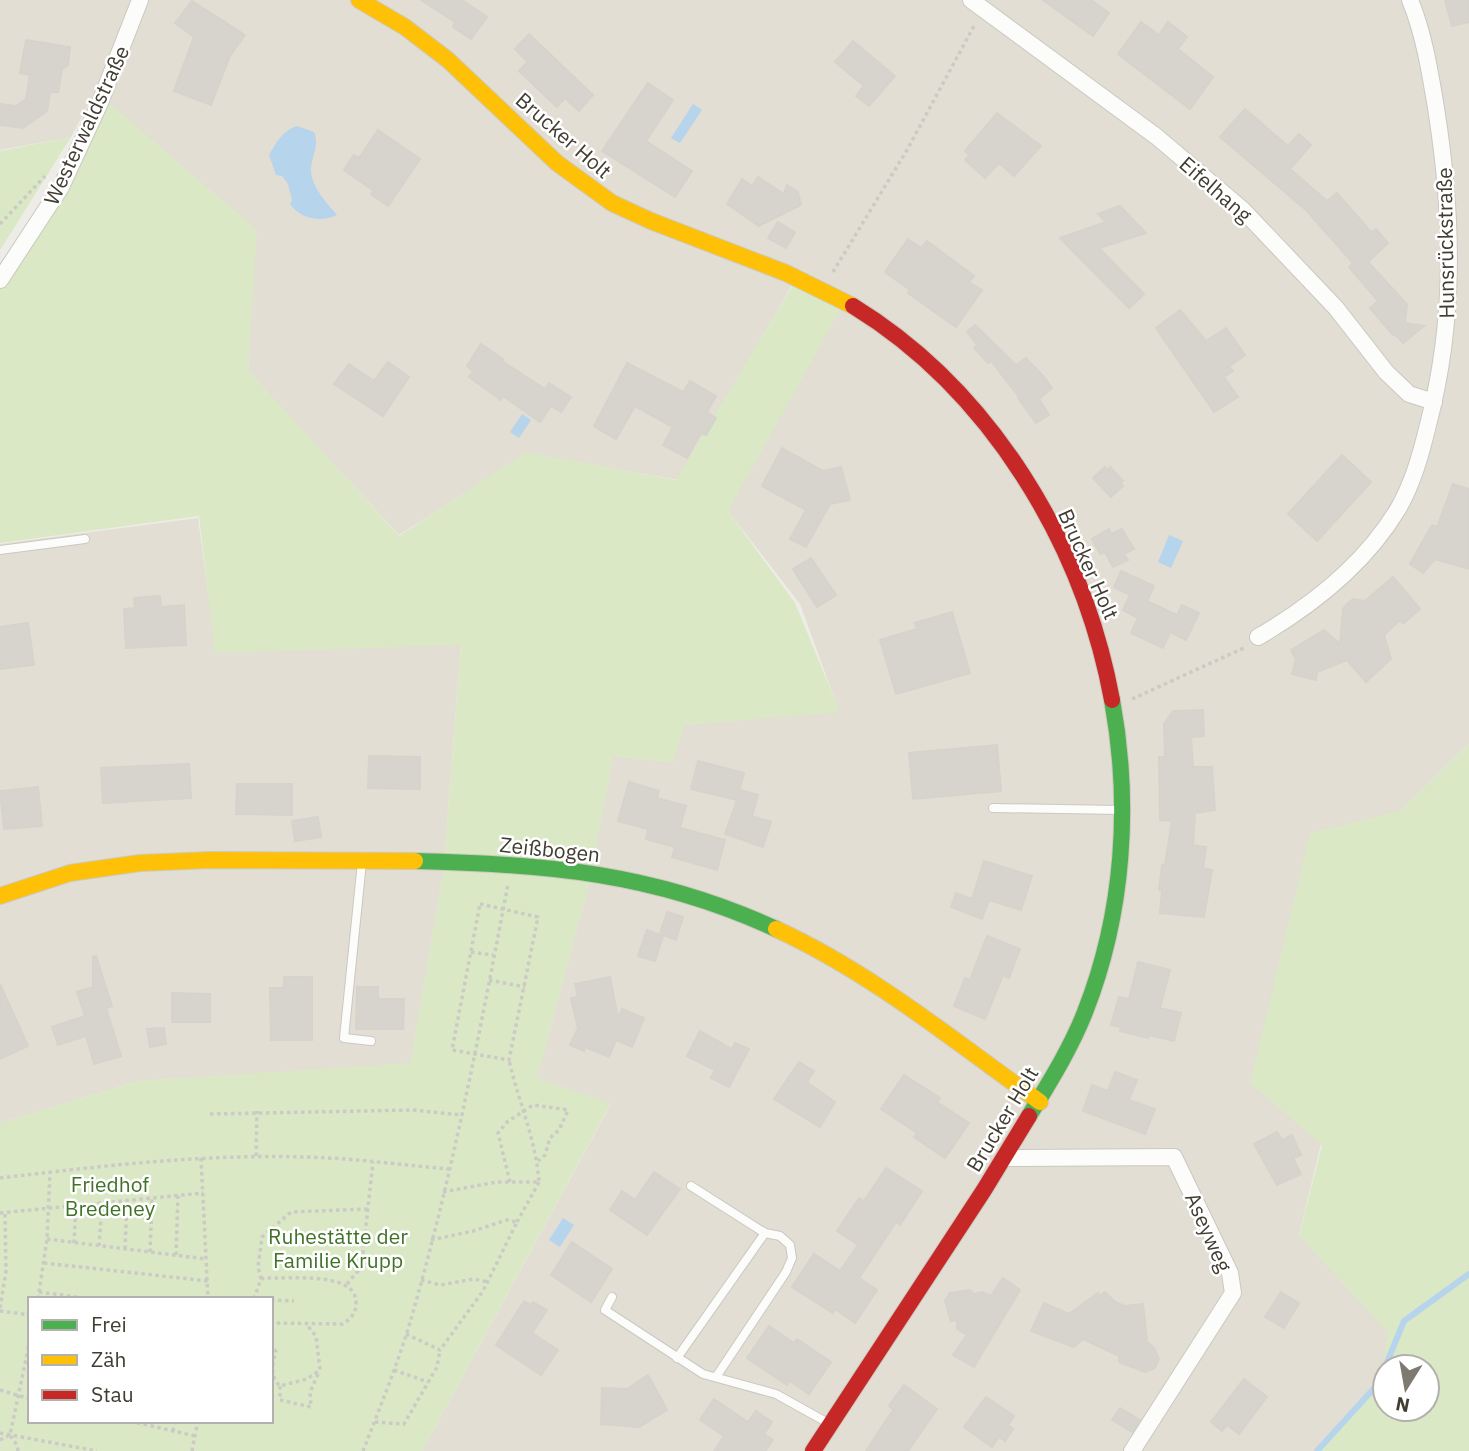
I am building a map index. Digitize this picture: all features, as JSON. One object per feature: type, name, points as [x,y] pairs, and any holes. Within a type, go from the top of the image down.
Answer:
[{"type":"street","name":"Westerwaldstraße","points":[[0,281],[61,187],[99,105],[140,0]]},
{"type":"street","name":"Brucker Holt","points":[[359,0],[395,20],[448,59],[559,165],[608,201],[633,214],[761,262],[823,289],[873,318],[920,354],[968,403],[1014,465],[1062,546],[1091,610],[1115,706],[1121,754],[1123,810],[1117,897],[1084,1012],[1040,1102],[813,1451]]},
{"type":"street","name":"Hunsrückstraße","points":[[1258,636],[1291,617],[1334,584],[1381,534],[1398,509],[1414,477],[1434,402],[1444,359],[1450,274],[1446,180],[1432,86],[1410,0]]},
{"type":"street","name":"Eifelhang","points":[[976,5],[1157,137],[1242,209],[1336,309],[1386,372],[1409,394],[1434,402]]},
{"type":"street","name":"Zeißbogen","points":[[0,896],[72,871],[133,862],[363,860],[512,864],[554,867],[617,877],[669,890],[788,934],[857,971],[1040,1102]]},
{"type":"street","name":"Aseyweg","points":[[1005,1158],[1174,1157],[1230,1273],[1233,1293],[1132,1451]]},
{"type":"lane","points":[[0,550],[85,539]]},
{"type":"lane","points":[[993,808],[1123,810]]},
{"type":"lane","points":[[363,860],[344,1038],[371,1041]]},
{"type":"lane","points":[[691,1186],[765,1233],[780,1236],[790,1245],[792,1258],[786,1272],[716,1377]]},
{"type":"lane","points":[[677,1358],[765,1233]]},
{"type":"lane","points":[[612,1297],[605,1310],[703,1374],[776,1394],[831,1424]]},
{"type":"path","points":[[823,289],[907,150],[976,5]]},
{"type":"path","points":[[0,224],[53,168]]},
{"type":"path","points":[[1115,706],[1251,645],[1258,636]]},
{"type":"path","points":[[363,1451],[394,1370],[421,1280],[461,1115],[512,864]]},
{"type":"path","points":[[374,1422],[404,1424],[437,1367],[440,1350],[471,1311],[540,1182],[538,1161],[509,1060],[538,916],[480,904],[452,1050],[509,1060]]},
{"type":"path","points":[[471,951],[494,956]]},
{"type":"path","points":[[489,981],[525,987]]},
{"type":"path","points":[[510,1182],[498,1133],[533,1105],[568,1110],[559,1130],[550,1138],[545,1155],[538,1161]]},
{"type":"path","points":[[210,1114],[413,1110],[461,1115]]},
{"type":"path","points":[[256,1156],[257,1111]]},
{"type":"path","points":[[0,1178],[201,1158],[256,1156],[305,1157],[449,1169]]},
{"type":"path","points":[[201,1158],[208,1297]]},
{"type":"path","points":[[347,1285],[358,1271],[361,1262],[373,1162]]},
{"type":"path","points":[[38,1297],[47,1240],[50,1172]]},
{"type":"path","points":[[443,1192],[497,1182],[540,1182]]},
{"type":"path","points":[[28,1315],[0,1310],[6,1270],[2,1213],[203,1193]]},
{"type":"path","points":[[176,1255],[178,1195]]},
{"type":"path","points":[[150,1252],[152,1198]]},
{"type":"path","points":[[124,1249],[127,1200]]},
{"type":"path","points":[[99,1246],[102,1203]]},
{"type":"path","points":[[74,1243],[76,1206]]},
{"type":"path","points":[[255,1297],[261,1279],[258,1267],[262,1237],[291,1212],[368,1209]]},
{"type":"path","points":[[431,1240],[507,1220],[517,1222]]},
{"type":"path","points":[[47,1240],[206,1259]]},
{"type":"path","points":[[44,1263],[208,1281]]},
{"type":"path","points":[[261,1279],[332,1280],[347,1285],[354,1292],[356,1299],[354,1314],[349,1320],[336,1325],[273,1323]]},
{"type":"path","points":[[421,1280],[440,1285],[474,1279],[488,1282]]},
{"type":"path","points":[[39,1292],[77,1297]]},
{"type":"path","points":[[273,1300],[294,1301]]},
{"type":"path","points":[[273,1371],[280,1386],[280,1400],[311,1407],[310,1392],[320,1370],[316,1336],[306,1324]]},
{"type":"path","points":[[406,1334],[440,1350]]},
{"type":"path","points":[[18,1451],[10,1435],[28,1349]]},
{"type":"path","points":[[280,1386],[307,1379],[320,1370]]},
{"type":"path","points":[[394,1370],[428,1382]]},
{"type":"path","points":[[0,1390],[28,1398]]},
{"type":"path","points":[[149,1423],[195,1436]]},
{"type":"path","points":[[173,1431],[175,1423]]},
{"type":"path","points":[[192,1451],[198,1423]]},
{"type":"path","points":[[0,1433],[97,1451]]},
{"type":"path","points":[[0,1440],[10,1435]]},
{"type":"shaded area","points":[[0,0],[1469,0],[1469,744],[1401,811],[1299,1235],[1389,1332],[1386,1353],[1371,1353],[1371,1396],[1315,1451],[422,1451],[611,1104],[537,1078],[589,884],[613,756],[672,762],[684,725],[839,711],[800,604],[728,511],[798,275],[679,480],[527,453],[399,535],[248,372],[256,230],[95,92],[71,137],[0,150]]},
{"type":"shaded area","points":[[198,518],[216,652],[461,643],[443,875],[410,1064],[138,1081],[0,1123],[0,544]]},
{"type":"green space","points":[[96,92],[257,230],[248,370],[399,536],[526,452],[676,480],[799,275],[840,310],[728,511],[795,603],[840,712],[684,725],[672,762],[613,756],[589,884],[537,1078],[611,1103],[422,1451],[0,1451],[0,1123],[138,1081],[410,1063],[443,875],[461,645],[215,653],[199,516],[0,543],[0,264],[41,211]]},
{"type":"green space","points":[[71,137],[0,250],[0,151]]},
{"type":"green space","points":[[1469,744],[1469,1451],[1315,1451],[1371,1396],[1371,1423],[1441,1423],[1441,1353],[1385,1353],[1388,1332],[1299,1236],[1322,1145],[1250,1083],[1310,833],[1401,811]]},
{"type":"water","points":[[693,104],[702,110],[680,143],[671,138]]},
{"type":"water","points":[[297,126],[314,132],[316,147],[311,166],[312,177],[321,195],[337,215],[318,219],[300,213],[290,204],[292,200],[288,184],[282,176],[276,175],[269,155],[284,134]]},
{"type":"water","points":[[522,414],[531,420],[519,438],[510,432]]},
{"type":"water","points":[[1169,535],[1183,541],[1171,568],[1158,562]]},
{"type":"water","points":[[563,1218],[574,1225],[560,1247],[549,1240]]},
{"type":"building","points":[[421,0],[462,0],[487,17],[471,39],[453,27],[455,22]]},
{"type":"building","points":[[1043,0],[1091,0],[1109,13],[1093,36]]},
{"type":"building","points":[[1445,0],[1469,0],[1469,22],[1452,26]]},
{"type":"building","points":[[192,1],[245,35],[230,56],[211,105],[174,91],[194,37],[175,23]]},
{"type":"building","points":[[1141,22],[1159,35],[1168,22],[1187,37],[1178,49],[1213,77],[1190,109],[1118,54]]},
{"type":"building","points":[[529,34],[593,95],[579,111],[565,98],[557,107],[519,71],[528,62],[515,49]]},
{"type":"building","points":[[26,40],[70,47],[68,65],[62,69],[58,92],[50,92],[47,111],[23,128],[0,125],[0,104],[16,106],[26,99],[30,75],[20,73]]},
{"type":"building","points":[[853,41],[895,76],[869,106],[856,96],[864,86],[835,62]]},
{"type":"building","points":[[648,83],[673,100],[646,141],[692,171],[675,197],[602,151]]},
{"type":"building","points":[[1245,109],[1288,146],[1299,134],[1311,145],[1290,169],[1327,201],[1337,193],[1371,232],[1376,229],[1388,243],[1368,262],[1407,304],[1405,323],[1424,326],[1403,343],[1370,308],[1378,301],[1349,267],[1353,263],[1306,210],[1220,137]]},
{"type":"building","points":[[997,113],[1041,146],[1014,176],[999,163],[985,178],[965,160],[969,155],[965,151]]},
{"type":"building","points":[[378,130],[420,159],[388,206],[371,194],[374,191],[344,170],[354,155],[359,158]]},
{"type":"building","points":[[758,177],[784,194],[787,185],[798,192],[801,205],[759,226],[727,204],[742,179],[752,186]]},
{"type":"building","points":[[1120,206],[1146,233],[1099,248],[1144,294],[1129,308],[1060,238],[1106,222],[1098,214]]},
{"type":"building","points":[[778,222],[795,232],[786,248],[768,238]]},
{"type":"building","points":[[908,239],[921,248],[927,241],[974,276],[969,282],[982,290],[956,327],[908,293],[910,290],[885,272]]},
{"type":"building","points":[[1180,310],[1206,341],[1226,328],[1245,355],[1229,367],[1233,371],[1224,377],[1238,397],[1214,412],[1156,328]]},
{"type":"building","points":[[975,325],[1016,365],[1026,358],[1044,377],[1052,388],[1039,399],[1049,415],[1036,423],[991,361],[988,363],[974,348],[977,345],[967,332]]},
{"type":"building","points":[[481,344],[545,389],[549,383],[571,397],[561,412],[551,406],[540,422],[503,396],[501,400],[469,377],[473,371],[467,366]]},
{"type":"building","points":[[388,362],[409,377],[383,416],[334,384],[349,364],[374,381]]},
{"type":"building","points":[[627,363],[683,392],[690,381],[716,396],[707,412],[716,418],[706,435],[701,433],[687,458],[663,445],[673,427],[635,406],[616,439],[594,426]]},
{"type":"building","points":[[782,448],[823,471],[841,467],[850,500],[830,504],[806,547],[790,539],[806,510],[762,486]]},
{"type":"building","points":[[1342,455],[1371,482],[1317,541],[1288,514]]},
{"type":"building","points":[[1105,467],[1108,470],[1110,467],[1123,481],[1120,483],[1123,486],[1111,497],[1093,478]]},
{"type":"building","points":[[1453,484],[1469,489],[1469,569],[1435,559],[1423,573],[1410,564],[1432,525],[1437,527]]},
{"type":"building","points":[[1109,529],[1111,534],[1122,529],[1134,549],[1124,554],[1128,560],[1113,567],[1105,552],[1100,554],[1092,539]]},
{"type":"building","points":[[811,558],[836,595],[817,607],[793,569]]},
{"type":"building","points":[[1121,571],[1154,586],[1147,601],[1177,615],[1182,605],[1199,613],[1186,640],[1170,632],[1163,648],[1131,633],[1138,618],[1123,610],[1130,595],[1114,587]]},
{"type":"building","points":[[1393,577],[1420,609],[1404,623],[1399,621],[1384,635],[1391,659],[1366,682],[1347,660],[1317,672],[1316,680],[1292,674],[1296,659],[1291,650],[1324,630],[1340,644],[1343,609],[1353,599],[1365,601]]},
{"type":"building","points":[[160,596],[161,607],[184,605],[186,645],[126,648],[124,609],[135,608],[134,598]]},
{"type":"building","points":[[952,612],[970,673],[896,694],[880,640],[917,629],[915,623]]},
{"type":"building","points":[[28,623],[34,665],[0,669],[0,627]]},
{"type":"building","points":[[1203,710],[1204,736],[1191,737],[1193,767],[1212,767],[1215,810],[1195,813],[1193,845],[1206,847],[1203,868],[1212,870],[1204,917],[1160,913],[1162,865],[1165,865],[1172,821],[1160,820],[1159,757],[1165,757],[1164,724],[1173,711]]},
{"type":"building","points":[[997,745],[1001,791],[913,799],[909,753]]},
{"type":"building","points":[[369,756],[420,757],[420,789],[368,788]]},
{"type":"building","points":[[698,761],[744,773],[737,799],[740,790],[758,795],[752,816],[771,822],[763,847],[725,834],[737,800],[691,789]]},
{"type":"building","points":[[189,764],[191,798],[103,803],[101,768]]},
{"type":"building","points":[[629,782],[659,791],[657,798],[686,806],[680,828],[725,840],[717,870],[672,857],[675,847],[646,839],[648,829],[618,821]]},
{"type":"building","points":[[237,784],[292,784],[292,815],[236,814]]},
{"type":"building","points":[[38,787],[42,826],[4,829],[0,791]]},
{"type":"building","points":[[318,817],[321,837],[295,841],[292,821]]},
{"type":"building","points":[[984,861],[1032,876],[1021,910],[989,900],[982,919],[951,907],[956,893],[972,899]]},
{"type":"building","points":[[667,912],[683,917],[676,940],[660,934]]},
{"type":"building","points":[[647,930],[663,936],[655,961],[638,956]]},
{"type":"building","points":[[987,936],[1020,949],[1009,978],[1003,975],[985,1019],[954,1006],[965,978],[970,980]]},
{"type":"building","points":[[96,956],[112,1006],[106,1008],[121,1056],[94,1064],[86,1036],[58,1045],[52,1027],[85,1016],[77,992],[93,987],[93,957]]},
{"type":"building","points":[[1138,962],[1170,970],[1160,1008],[1181,1013],[1174,1041],[1120,1031],[1121,1027],[1111,1025],[1119,997],[1129,999]]},
{"type":"building","points":[[284,977],[312,977],[312,1040],[271,1040],[270,988],[284,988]]},
{"type":"building","points":[[610,977],[618,1019],[622,1009],[644,1018],[632,1047],[616,1040],[609,1057],[585,1047],[584,1051],[570,1045],[578,1028],[571,998],[578,997],[575,984]]},
{"type":"building","points":[[0,984],[28,1046],[0,1059]]},
{"type":"building","points":[[357,987],[378,987],[378,999],[404,999],[403,1029],[356,1029]]},
{"type":"building","points":[[172,993],[210,994],[210,1022],[172,1022]]},
{"type":"building","points":[[164,1028],[166,1044],[150,1047],[147,1029]]},
{"type":"building","points":[[700,1031],[732,1049],[735,1043],[749,1049],[729,1087],[711,1078],[715,1070],[687,1056]]},
{"type":"building","points":[[799,1062],[814,1071],[807,1082],[835,1102],[820,1127],[774,1099]]},
{"type":"building","points":[[1115,1072],[1137,1080],[1129,1100],[1155,1109],[1145,1134],[1083,1111],[1092,1085],[1108,1091]]},
{"type":"building","points":[[904,1075],[940,1098],[937,1102],[969,1123],[945,1158],[914,1137],[917,1133],[881,1109]]},
{"type":"building","points":[[1277,1132],[1282,1140],[1292,1135],[1301,1155],[1293,1158],[1301,1174],[1277,1185],[1254,1144]]},
{"type":"building","points":[[886,1168],[922,1191],[900,1225],[896,1222],[859,1278],[877,1290],[855,1323],[835,1309],[833,1313],[792,1287],[814,1254],[840,1271],[858,1245],[837,1231],[859,1198],[864,1201]]},
{"type":"building","points":[[654,1172],[680,1189],[647,1235],[610,1210],[622,1191],[635,1200]]},
{"type":"building","points":[[572,1242],[612,1269],[591,1302],[551,1275]]},
{"type":"building","points":[[1003,1278],[1020,1290],[974,1367],[953,1355],[967,1335],[957,1329],[957,1320],[951,1321],[945,1301],[950,1293],[970,1290],[974,1294],[982,1292],[991,1296]]},
{"type":"building","points":[[1105,1292],[1115,1302],[1125,1306],[1143,1304],[1147,1342],[1154,1348],[1159,1359],[1155,1368],[1145,1372],[1119,1362],[1119,1356],[1083,1339],[1074,1347],[1031,1331],[1044,1303],[1069,1314],[1098,1293],[1100,1296]]},
{"type":"building","points":[[1281,1292],[1299,1303],[1284,1328],[1265,1317]]},
{"type":"building","points":[[524,1301],[531,1305],[533,1302],[547,1310],[532,1333],[558,1350],[541,1375],[496,1345]]},
{"type":"building","points":[[769,1326],[794,1343],[797,1339],[831,1362],[809,1394],[790,1381],[787,1385],[747,1358]]},
{"type":"building","points":[[648,1375],[667,1410],[639,1427],[601,1424],[602,1388],[627,1389]]},
{"type":"building","points":[[1244,1379],[1267,1397],[1239,1434],[1227,1425],[1222,1431],[1211,1422]]},
{"type":"building","points":[[904,1385],[937,1409],[908,1451],[866,1451],[893,1410],[889,1406]]},
{"type":"building","points":[[986,1397],[1014,1416],[1008,1425],[1013,1429],[1005,1441],[999,1437],[992,1447],[964,1427]]},
{"type":"building","points":[[714,1399],[748,1422],[756,1411],[772,1422],[764,1434],[773,1440],[765,1451],[714,1451],[724,1436],[700,1420]]},
{"type":"building","points":[[1120,1408],[1140,1420],[1132,1432],[1112,1420]]},
{"type":"waterway","points":[[1391,1353],[1404,1321],[1469,1274]]},
{"type":"waterway","points":[[1317,1451],[1371,1392]]},
{"type":"traffic: fast","points":[[1029,1116],[1059,1065],[1085,1012],[1098,974],[1116,897],[1122,818],[1118,739],[1112,700]]},
{"type":"traffic: fast","points":[[415,861],[510,865],[600,875],[687,895],[776,929]]},
{"type":"traffic: slow","points":[[359,0],[405,27],[448,60],[557,163],[612,203],[651,221],[786,273],[853,306]]},
{"type":"traffic: slow","points":[[0,896],[70,873],[140,863],[211,860],[415,861]]},
{"type":"traffic: slow","points":[[776,929],[846,966],[879,987],[1040,1102]]},
{"type":"traffic: jam","points":[[853,306],[902,341],[947,381],[988,426],[1023,476],[1053,528],[1079,584],[1098,641],[1112,700]]},
{"type":"traffic: jam","points":[[813,1451],[984,1190],[1029,1116]]},
{"type":"park label","name":"Friedhof Bredeney","points":[[110,1196]]},
{"type":"park label","name":"Ruhestätte der Familie Krupp","points":[[338,1248]]}]
